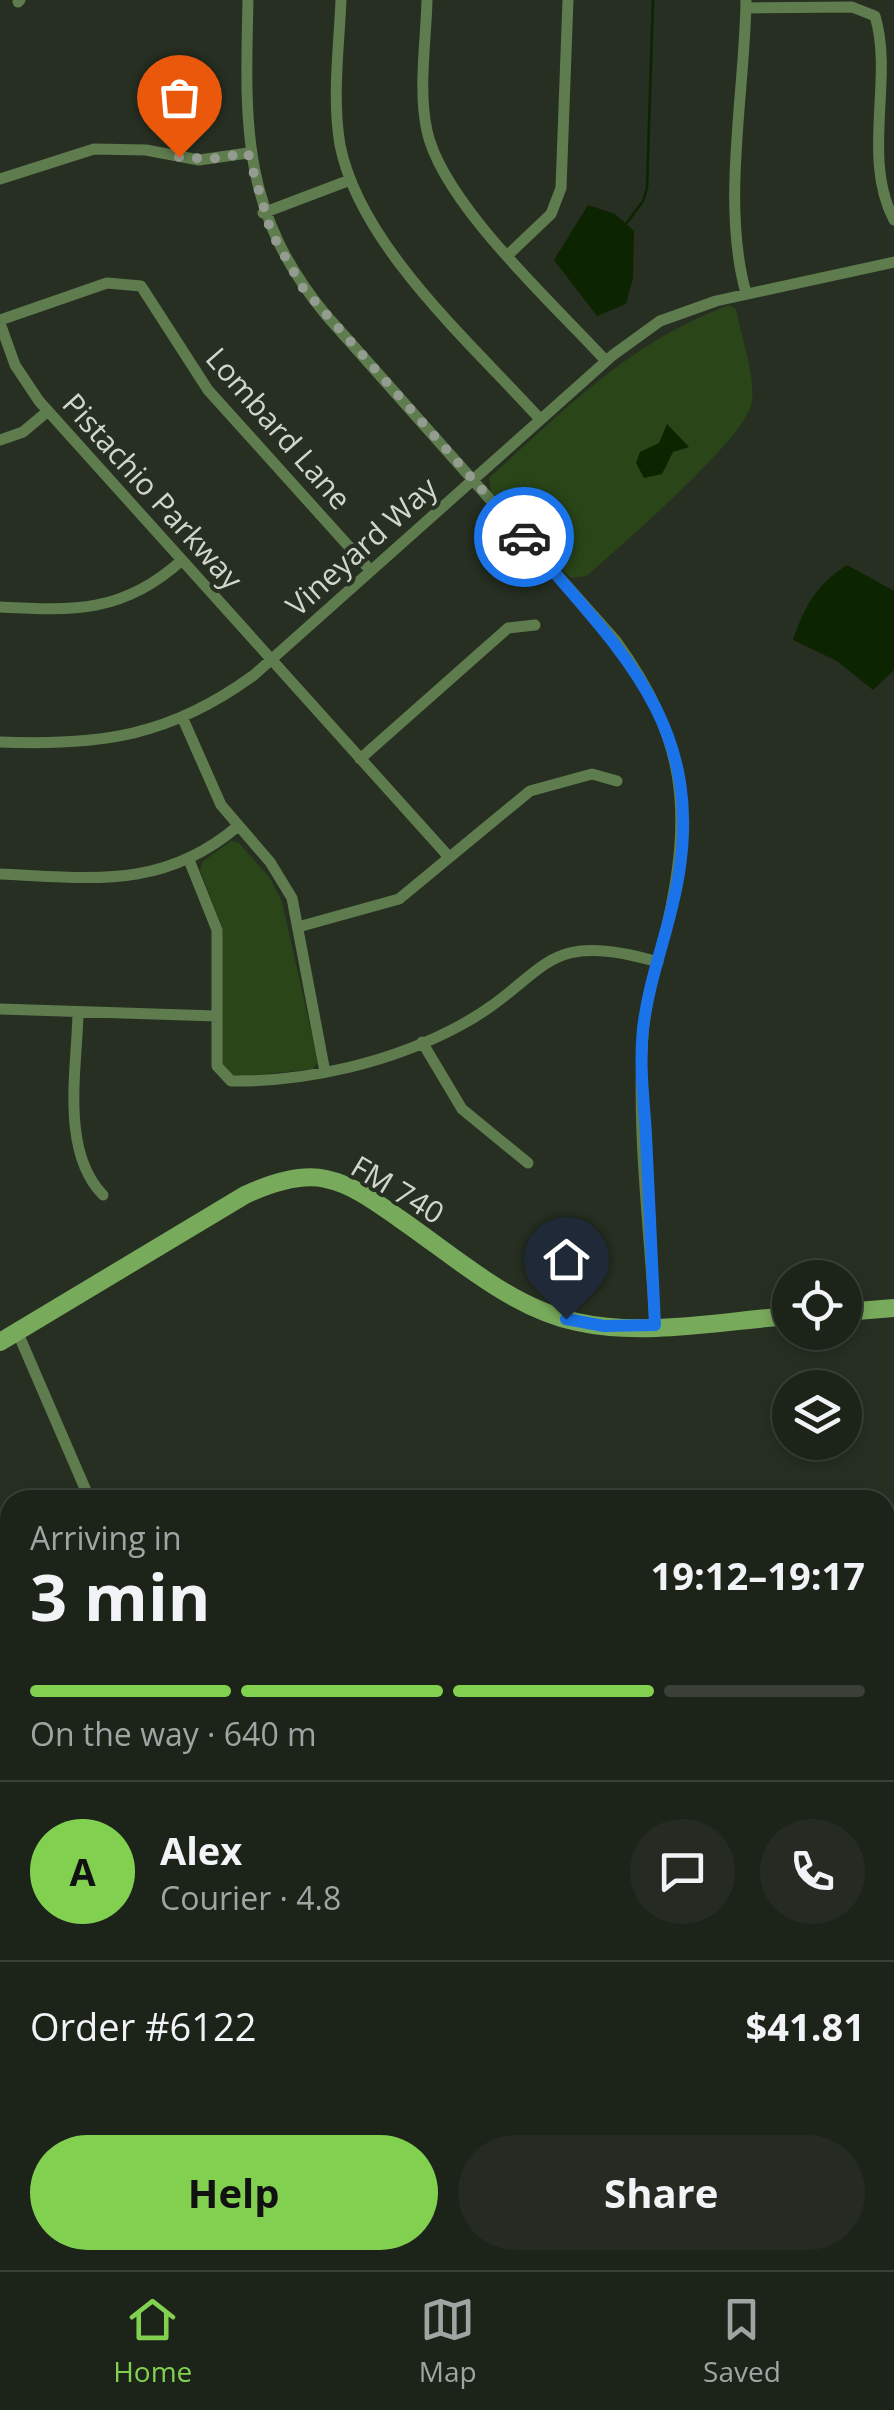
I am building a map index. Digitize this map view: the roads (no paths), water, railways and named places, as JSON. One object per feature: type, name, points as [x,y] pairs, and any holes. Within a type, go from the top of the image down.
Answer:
[{"type":"main road","name":"FM 740","points":[[0,1342],[263,1187],[310,1178],[327,1179],[368,1197],[535,1308],[604,1326],[772,1317]]},
{"type":"main road","points":[[862,1311],[894,1308]]},
{"type":"street","points":[[248,0],[248,153],[264,213],[303,288],[616,642],[647,686],[669,735],[680,774],[684,822],[679,874],[658,962],[642,1058],[655,1325]]},
{"type":"street","points":[[340,0],[338,126],[350,180],[383,242],[540,419]]},
{"type":"street","points":[[428,0],[424,105],[431,147],[457,195],[606,361]]},
{"type":"street","points":[[509,254],[551,214],[561,188],[568,0]]},
{"type":"street","points":[[746,293],[739,266],[736,216],[746,4],[852,7],[875,16],[885,37],[882,173],[885,202],[894,220]]},
{"type":"street","points":[[0,179],[94,149],[146,150],[199,160],[248,153]]},
{"type":"street","points":[[264,213],[350,180]]},
{"type":"street","name":"Vineyard Way","points":[[0,742],[98,741],[183,720],[232,692],[271,660],[606,361],[660,321],[746,293],[894,262]]},
{"type":"street","name":"Lombard Lane","points":[[0,322],[107,283],[141,286],[208,390],[370,571]]},
{"type":"street","name":"Pistachio Parkway","points":[[0,322],[15,365],[48,411],[449,858]]},
{"type":"street","points":[[0,440],[24,432],[48,411]]},
{"type":"street","points":[[0,607],[70,611],[100,606],[152,584],[182,560]]},
{"type":"street","points":[[360,759],[508,628],[535,625]]},
{"type":"street","points":[[183,720],[215,792],[286,887],[298,927],[325,1072]]},
{"type":"street","points":[[298,927],[399,899],[530,790],[592,774],[618,781]]},
{"type":"street","points":[[0,874],[130,877],[188,860],[238,826]]},
{"type":"street","points":[[188,860],[217,930],[218,1066],[226,1078],[261,1082],[325,1072],[422,1042],[478,1015],[556,955],[603,948],[658,962]]},
{"type":"street","points":[[0,1009],[216,1016]]},
{"type":"street","points":[[78,1013],[78,1142],[92,1182],[102,1195]]},
{"type":"street","points":[[422,1042],[462,1109],[528,1163]]},
{"type":"street","points":[[18,1331],[86,1490]]},
{"type":"waterway","points":[[626,224],[643,201],[647,188],[653,0]]}]
